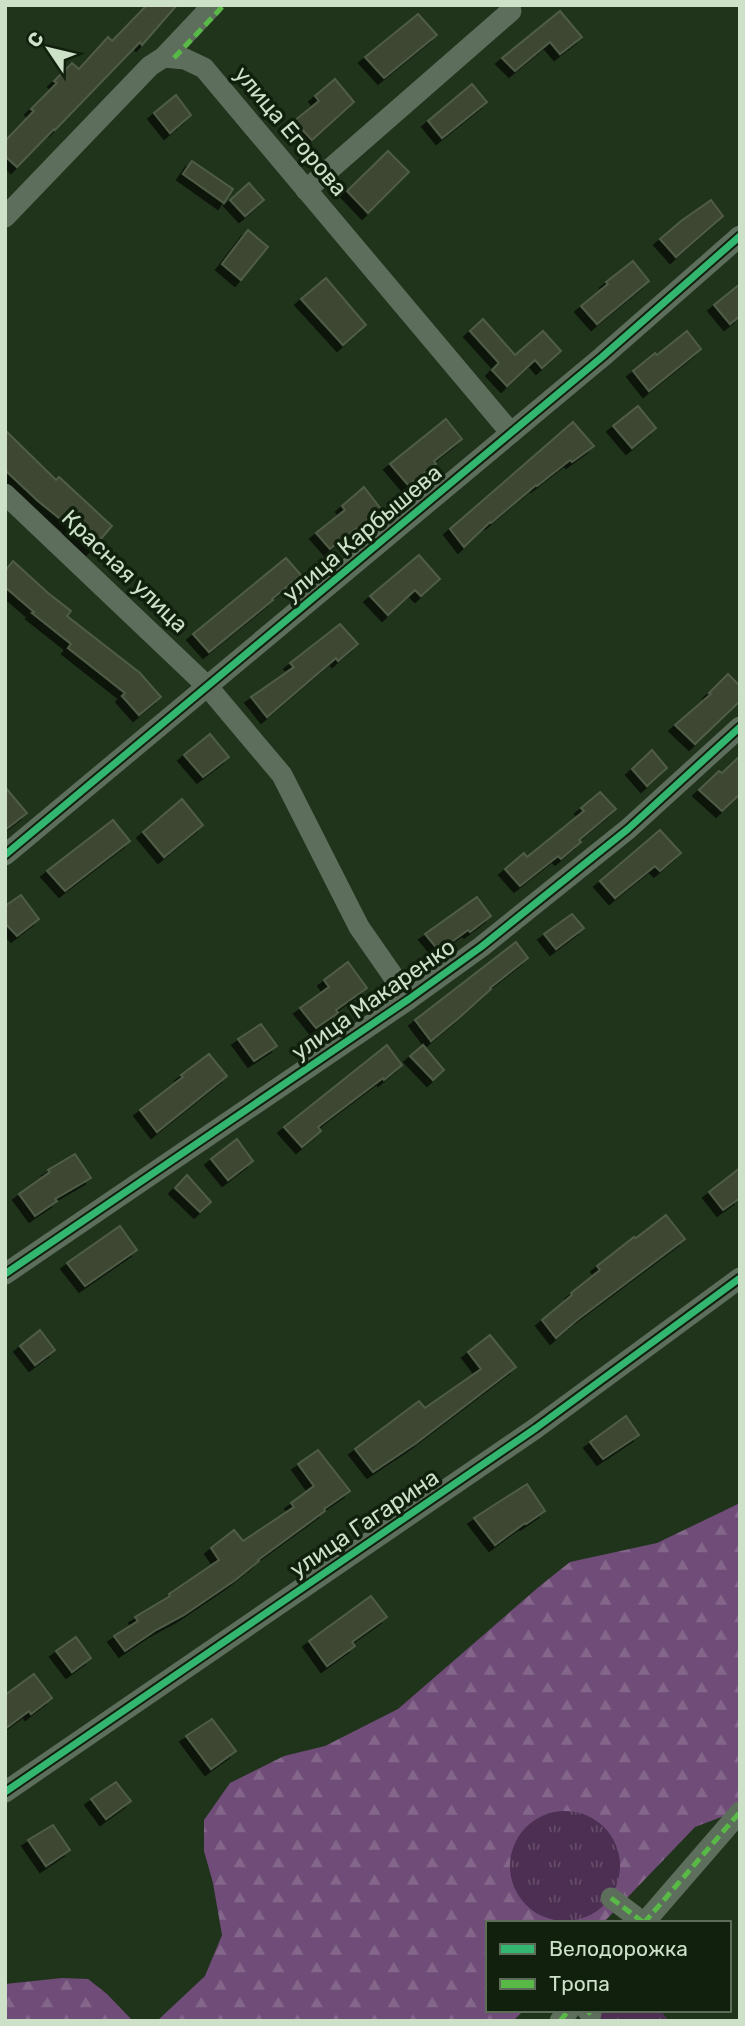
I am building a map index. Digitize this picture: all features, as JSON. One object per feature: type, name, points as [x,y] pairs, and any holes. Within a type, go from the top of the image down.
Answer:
[{"type":"street","points":[[5,217],[150,66],[164,57],[213,5]]},
{"type":"street","points":[[306,190],[512,11]]},
{"type":"street","name":"улица Егорова","points":[[164,57],[185,59],[204,68],[511,433]]},
{"type":"street","name":"улица Карбышева","points":[[5,855],[602,358],[740,236]]},
{"type":"street","name":"Красная улица","points":[[5,494],[208,687],[282,775],[359,927],[409,999]]},
{"type":"street","name":"улица Макаренко","points":[[5,1274],[481,947],[628,829],[740,727]]},
{"type":"street","name":"улица Гагарина","points":[[5,1792],[536,1428],[740,1278]]},
{"type":"street","points":[[646,1921],[740,1812]]},
{"type":"street","points":[[611,1898],[641,1921]]},
{"type":"green space","points":[[740,1503],[740,1810],[695,1827],[605,1921],[486,1921],[486,2012],[522,2012],[513,2021],[157,2021],[205,1976],[222,1935],[204,1851],[204,1820],[230,1783],[284,1756],[325,1746],[398,1709],[570,1562],[657,1543]]},
{"type":"green space","points":[[565,1811],[586,1815],[604,1827],[616,1845],[620,1866],[616,1887],[604,1905],[586,1917],[565,1921],[544,1917],[526,1905],[514,1887],[510,1866],[514,1845],[526,1827],[544,1815]]},
{"type":"green space","points":[[62,1978],[88,1979],[131,2019],[153,2021],[5,2021],[5,1984]]},
{"type":"green space","points":[[594,2012],[662,2012],[669,2021],[587,2021]]},
{"type":"building","points":[[147,5],[177,5],[142,45],[140,42],[17,167],[5,156],[5,141],[34,111],[31,109],[57,83],[54,81],[72,63],[79,69],[108,37],[112,41]]},
{"type":"building","points":[[560,11],[582,37],[560,54],[550,42],[515,71],[502,58]]},
{"type":"building","points":[[418,14],[437,35],[384,78],[365,57]]},
{"type":"building","points":[[335,79],[354,102],[312,140],[294,121],[319,101],[315,96]]},
{"type":"building","points":[[472,84],[487,102],[442,138],[428,121]]},
{"type":"building","points":[[176,95],[191,115],[170,133],[154,113]]},
{"type":"building","points":[[388,151],[409,172],[368,213],[347,191]]},
{"type":"building","points":[[192,161],[233,189],[224,203],[183,174]]},
{"type":"building","points":[[249,183],[264,200],[245,216],[230,200]]},
{"type":"building","points":[[711,200],[723,216],[676,257],[660,239]]},
{"type":"building","points":[[248,230],[268,247],[241,280],[222,264]]},
{"type":"building","points":[[633,261],[649,281],[597,324],[581,306]]},
{"type":"building","points":[[326,278],[366,325],[343,345],[301,299]]},
{"type":"building","points":[[740,284],[740,316],[730,324],[714,305]]},
{"type":"building","points":[[483,319],[515,355],[543,331],[561,351],[542,368],[535,360],[507,386],[492,370],[499,363],[470,331]]},
{"type":"building","points":[[687,331],[701,349],[649,391],[633,371]]},
{"type":"building","points":[[638,406],[656,428],[632,448],[613,426]]},
{"type":"building","points":[[446,419],[462,439],[434,461],[436,464],[408,485],[390,464]]},
{"type":"building","points":[[573,422],[594,446],[536,485],[464,547],[450,529]]},
{"type":"building","points":[[5,430],[56,480],[59,477],[112,526],[92,549],[5,470]]},
{"type":"building","points":[[364,487],[381,509],[330,549],[316,533],[345,510],[342,506]]},
{"type":"building","points":[[419,555],[440,579],[421,596],[415,590],[388,615],[370,596]]},
{"type":"building","points":[[286,558],[301,575],[209,652],[193,634]]},
{"type":"building","points":[[13,561],[71,611],[67,616],[140,673],[161,697],[139,715],[122,696],[125,693],[68,648],[71,644],[5,587],[5,571]]},
{"type":"building","points":[[340,624],[358,644],[338,661],[336,658],[267,717],[251,697],[294,667],[290,663]]},
{"type":"building","points":[[728,674],[740,686],[740,701],[695,744],[675,725],[711,694],[709,693]]},
{"type":"building","points":[[210,734],[229,757],[203,777],[184,755]]},
{"type":"building","points":[[652,750],[667,768],[647,786],[632,769]]},
{"type":"building","points":[[740,756],[740,794],[722,811],[699,790]]},
{"type":"building","points":[[5,787],[27,813],[5,830]]},
{"type":"building","points":[[600,792],[616,809],[561,859],[558,856],[520,886],[505,869],[524,853],[527,857],[584,811],[581,808]]},
{"type":"building","points":[[182,799],[203,825],[164,857],[143,832]]},
{"type":"building","points":[[113,820],[130,841],[65,891],[47,871]]},
{"type":"building","points":[[660,830],[681,853],[660,871],[655,866],[615,898],[600,881]]},
{"type":"building","points":[[21,895],[39,919],[17,936],[5,923],[5,906]]},
{"type":"building","points":[[477,897],[491,916],[439,951],[425,934]]},
{"type":"building","points":[[572,914],[584,928],[556,949],[544,934]]},
{"type":"building","points":[[516,942],[528,958],[431,1041],[415,1020]]},
{"type":"building","points":[[348,962],[367,988],[316,1028],[300,1008],[329,987],[324,980]]},
{"type":"building","points":[[261,1024],[277,1046],[254,1061],[238,1039]]},
{"type":"building","points":[[387,1045],[402,1065],[318,1127],[321,1131],[302,1147],[284,1127]]},
{"type":"building","points":[[423,1045],[444,1070],[433,1080],[410,1056]]},
{"type":"building","points":[[209,1054],[227,1076],[157,1132],[140,1110]]},
{"type":"building","points":[[237,1139],[253,1161],[228,1180],[211,1159]]},
{"type":"building","points":[[75,1154],[91,1178],[55,1199],[57,1201],[35,1216],[19,1194],[50,1172],[48,1170]]},
{"type":"building","points":[[740,1168],[740,1198],[723,1210],[709,1192]]},
{"type":"building","points":[[187,1175],[211,1202],[200,1212],[175,1188]]},
{"type":"building","points":[[666,1215],[685,1239],[556,1338],[542,1320],[600,1270],[597,1266]]},
{"type":"building","points":[[120,1226],[137,1250],[85,1286],[67,1263]]},
{"type":"building","points":[[40,1330],[55,1350],[35,1365],[20,1346]]},
{"type":"building","points":[[490,1335],[516,1367],[415,1444],[373,1472],[355,1449],[419,1401],[425,1408],[481,1369],[468,1352]]},
{"type":"building","points":[[626,1416],[639,1435],[603,1459],[590,1442]]},
{"type":"building","points":[[318,1450],[350,1491],[234,1581],[125,1651],[114,1636],[138,1621],[135,1617],[170,1596],[169,1594],[219,1560],[211,1548],[234,1530],[243,1541],[294,1507],[291,1503],[314,1486],[298,1464]]},
{"type":"building","points":[[527,1484],[545,1511],[495,1545],[474,1518]]},
{"type":"building","points":[[371,1596],[387,1617],[352,1642],[355,1646],[327,1666],[309,1641]]},
{"type":"building","points":[[76,1637],[91,1658],[72,1672],[56,1651]]},
{"type":"building","points":[[34,1674],[52,1698],[5,1729],[5,1695]]},
{"type":"building","points":[[212,1719],[236,1751],[211,1769],[186,1736]]},
{"type":"building","points":[[116,1782],[131,1801],[106,1819],[91,1799]]},
{"type":"building","points":[[53,1825],[70,1850],[46,1866],[28,1840]]},
{"type":"marked path","points":[[174,58],[224,5]]},
{"type":"marked path","points":[[646,1921],[740,1812]]},
{"type":"marked path","points":[[611,1898],[641,1921]]},
{"type":"marked path","points":[[560,2021],[567,2012]]},
{"type":"cycle path","points":[[5,855],[602,357],[740,236]]},
{"type":"cycle path","points":[[5,1274],[481,947],[628,829],[740,727]]},
{"type":"cycle path","points":[[5,1792],[536,1428],[740,1278]]}]
